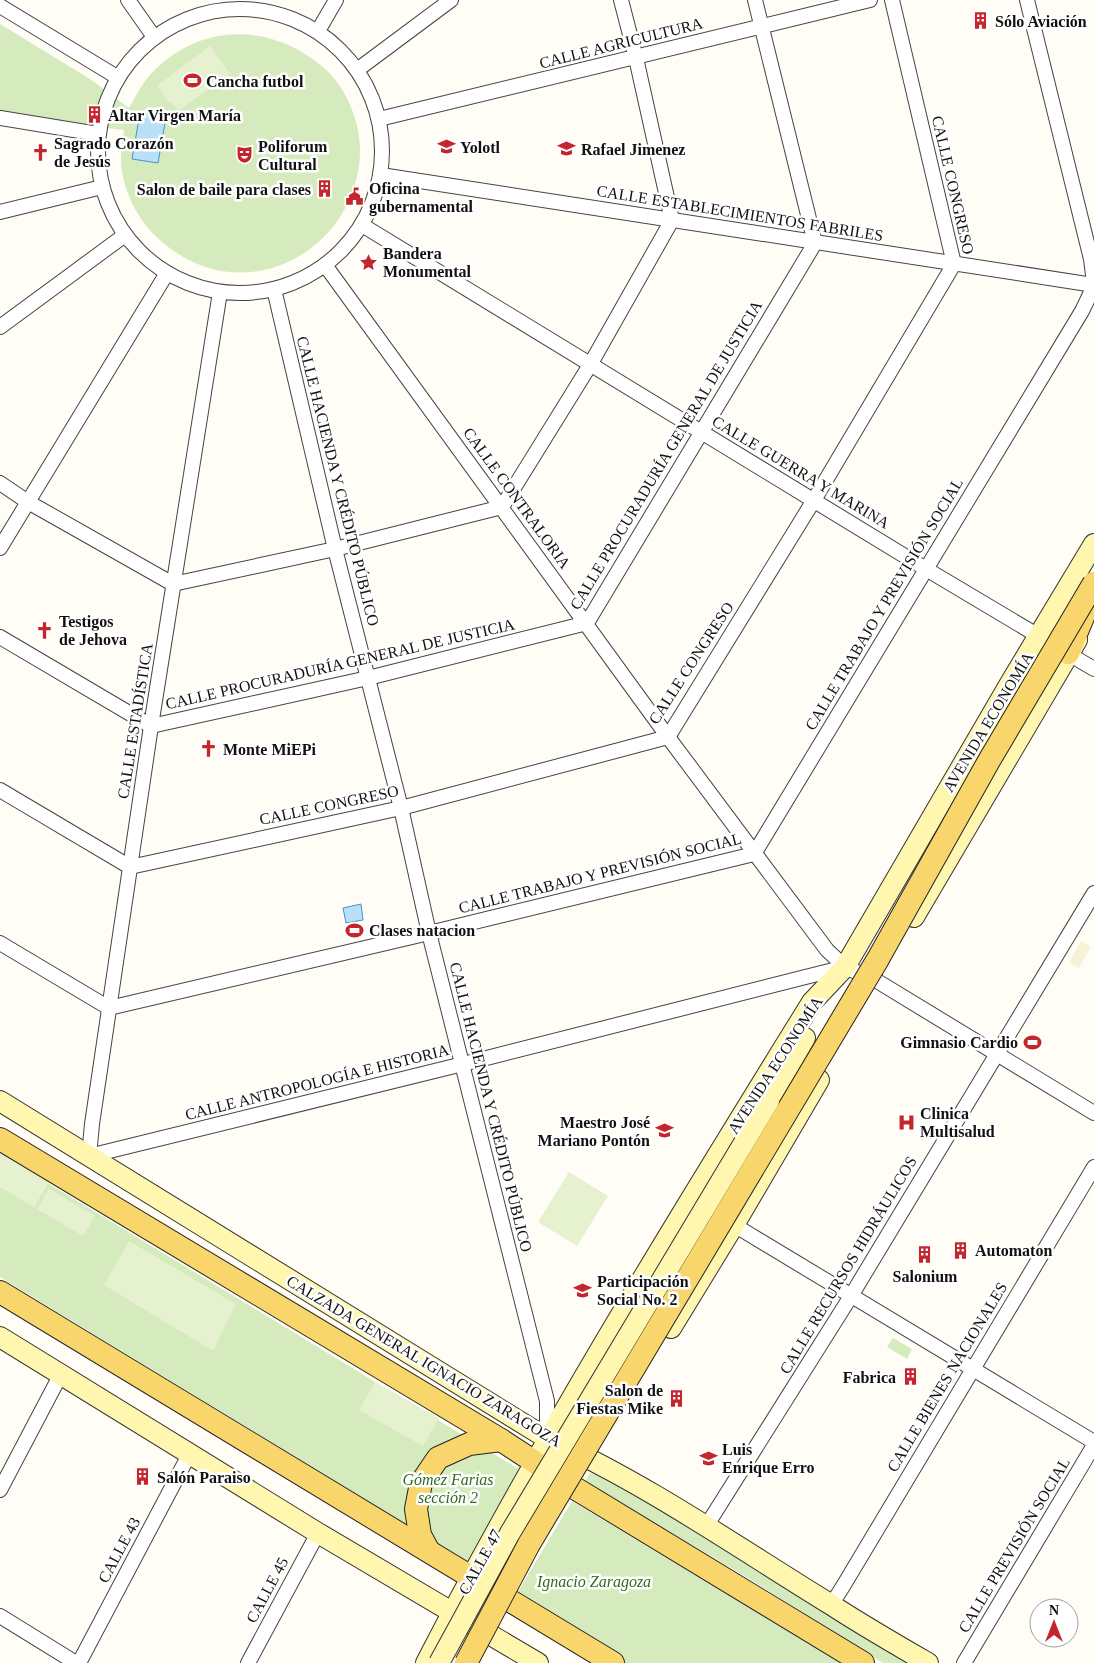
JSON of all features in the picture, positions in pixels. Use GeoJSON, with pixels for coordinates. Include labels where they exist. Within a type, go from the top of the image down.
{"type":"FeatureCollection","features":[{"type":"Feature","properties":{"kind":"main road","name":"AVENIDA ECONOMÍA"},"geometry":{"type":"LineString","coordinates":[[536,1461],[687,1205],[812,1002],[845,967],[1094,544]]}},
{"type":"Feature","properties":{"kind":"main road"},"geometry":{"type":"LineString","coordinates":[[466,1663],[530,1544],[878,959],[990,759],[1094,583]]}},
{"type":"Feature","properties":{"kind":"main road"},"geometry":{"type":"LineString","coordinates":[[1068,653],[1094,594]]}},
{"type":"Feature","properties":{"kind":"main road","name":"AVENIDA ECONOMÍA"},"geometry":{"type":"LineString","coordinates":[[573,1487],[734,1225],[1068,653],[1094,612]]}},
{"type":"Feature","properties":{"kind":"main road"},"geometry":{"type":"LineString","coordinates":[[438,1663],[510,1532],[769,1101],[845,967]]}},
{"type":"Feature","properties":{"kind":"main road","name":"CALZADA GENERAL IGNACIO ZARAGOZA"},"geometry":{"type":"LineString","coordinates":[[0,1101],[548,1439],[591,1458],[707,1525],[831,1605],[928,1663]]}},
{"type":"Feature","properties":{"kind":"main road","name":"CALZADA GENERAL IGNACIO ZARAGOZA"},"geometry":{"type":"LineString","coordinates":[[0,1139],[536,1461],[573,1487],[864,1663]]}},
{"type":"Feature","properties":{"kind":"main road"},"geometry":{"type":"LineString","coordinates":[[0,1292],[613,1663]]}},
{"type":"Feature","properties":{"kind":"main road"},"geometry":{"type":"LineString","coordinates":[[0,1338],[452,1613],[538,1663]]}},
{"type":"Feature","properties":{"kind":"main road"},"geometry":{"type":"LineString","coordinates":[[583,1380],[587,1398],[594,1404],[606,1407],[625,1402]]}},
{"type":"Feature","properties":{"kind":"main road"},"geometry":{"type":"LineString","coordinates":[[428,1550],[420,1535],[416,1509],[422,1483],[438,1458],[469,1444],[501,1440]]}},
{"type":"Feature","properties":{"kind":"main road","name":"CALLE 47"},"geometry":{"type":"LineString","coordinates":[[426,1663],[536,1461]]}},
{"type":"Feature","properties":{"kind":"main road"},"geometry":{"type":"LineString","coordinates":[[478,1663],[510,1600],[573,1487]]}},
{"type":"Feature","properties":{"kind":"main road"},"geometry":{"type":"LineString","coordinates":[[438,1663],[450,1663]]}},
{"type":"Feature","properties":{"kind":"street"},"geometry":{"type":"LineString","coordinates":[[128,0],[154,37]]}},
{"type":"Feature","properties":{"kind":"street"},"geometry":{"type":"LineString","coordinates":[[318,32],[336,0]]}},
{"type":"Feature","properties":{"kind":"street"},"geometry":{"type":"LineString","coordinates":[[356,70],[451,0]]}},
{"type":"Feature","properties":{"kind":"street"},"geometry":{"type":"LineString","coordinates":[[0,482],[28,502],[173,584],[335,549],[502,507],[590,365],[672,220],[636,58],[621,0]]}},
{"type":"Feature","properties":{"kind":"street"},"geometry":{"type":"LineString","coordinates":[[755,0],[814,243]]}},
{"type":"Feature","properties":{"kind":"street","name":"CALLE AGRICULTURA"},"geometry":{"type":"LineString","coordinates":[[379,120],[870,0]]}},
{"type":"Feature","properties":{"kind":"street","name":"CALLE CONGRESO"},"geometry":{"type":"LineString","coordinates":[[130,867],[401,808],[668,737],[814,500],[954,264],[892,0]]}},
{"type":"Feature","properties":{"kind":"street"},"geometry":{"type":"LineString","coordinates":[[1027,0],[1091,259],[1094,285]]}},
{"type":"Feature","properties":{"kind":"street"},"geometry":{"type":"LineString","coordinates":[[0,6],[117,77]]}},
{"type":"Feature","properties":{"kind":"street"},"geometry":{"type":"LineString","coordinates":[[207,6],[247,9],[268,6],[318,32],[344,53],[356,70],[379,120],[383,148],[381,176],[374,201],[362,226],[345,247],[325,265],[301,280],[274,289],[247,293],[220,292],[192,285],[167,273],[144,256],[125,235],[111,212],[102,187],[97,161],[98,134],[106,102],[117,77],[134,55],[154,37],[207,6]]}},
{"type":"Feature","properties":{"kind":"street"},"geometry":{"type":"LineString","coordinates":[[0,118],[98,134]]}},
{"type":"Feature","properties":{"kind":"street","name":"CALLE ESTABLECIMIENTOS FABRILES"},"geometry":{"type":"LineString","coordinates":[[381,176],[1094,285]]}},
{"type":"Feature","properties":{"kind":"street"},"geometry":{"type":"LineString","coordinates":[[0,212],[102,187]]}},
{"type":"Feature","properties":{"kind":"street","name":"CALLE GUERRA Y MARINA"},"geometry":{"type":"LineString","coordinates":[[362,226],[1094,669]]}},
{"type":"Feature","properties":{"kind":"street"},"geometry":{"type":"LineString","coordinates":[[0,327],[125,235]]}},
{"type":"Feature","properties":{"kind":"street","name":"CALLE PROCURADURÍA GENERAL DE JUSTICIA"},"geometry":{"type":"LineString","coordinates":[[0,637],[151,726],[368,678],[587,623],[814,243]]}},
{"type":"Feature","properties":{"kind":"street","name":"CALLE CONTRALORIA"},"geometry":{"type":"LineString","coordinates":[[325,265],[754,854],[827,950],[845,967]]}},
{"type":"Feature","properties":{"kind":"street"},"geometry":{"type":"LineString","coordinates":[[0,548],[167,273]]}},
{"type":"Feature","properties":{"kind":"street","name":"CALLE TRABAJO Y PREVISIÓN SOCIAL"},"geometry":{"type":"LineString","coordinates":[[110,1008],[754,854],[1082,311],[1094,285]]}},
{"type":"Feature","properties":{"kind":"street","name":"CALLE HACIENDA Y CRÉDITO PÚBLICO"},"geometry":{"type":"LineString","coordinates":[[274,289],[335,549],[401,808],[429,933],[547,1401],[548,1439]]}},
{"type":"Feature","properties":{"kind":"street","name":"CALLE ESTADÍSTICA"},"geometry":{"type":"LineString","coordinates":[[89,1156],[92,1124],[151,726],[220,292]]}},
{"type":"Feature","properties":{"kind":"street"},"geometry":{"type":"LineString","coordinates":[[0,790],[130,867]]}},
{"type":"Feature","properties":{"kind":"street","name":"CALLE RECURSOS HIDRÁULICOS"},"geometry":{"type":"LineString","coordinates":[[707,1525],[851,1296],[1094,893]]}},
{"type":"Feature","properties":{"kind":"street"},"geometry":{"type":"LineString","coordinates":[[0,943],[110,1008]]}},
{"type":"Feature","properties":{"kind":"street"},"geometry":{"type":"LineString","coordinates":[[845,967],[877,980],[1094,1113]]}},
{"type":"Feature","properties":{"kind":"street","name":"CALLE ANTROPOLOGÍA E HISTORIA"},"geometry":{"type":"LineString","coordinates":[[89,1156],[845,967]]}},
{"type":"Feature","properties":{"kind":"street","name":"CALLE BIENES NACIONALES"},"geometry":{"type":"LineString","coordinates":[[831,1605],[1094,1167]]}},
{"type":"Feature","properties":{"kind":"street"},"geometry":{"type":"LineString","coordinates":[[734,1225],[1094,1443]]}},
{"type":"Feature","properties":{"kind":"street"},"geometry":{"type":"LineString","coordinates":[[0,1490],[61,1374]]}},
{"type":"Feature","properties":{"kind":"street","name":"CALLE PREVISIÓN SOCIAL"},"geometry":{"type":"LineString","coordinates":[[964,1663],[1094,1443]]}},
{"type":"Feature","properties":{"kind":"street","name":"CALLE 43"},"geometry":{"type":"LineString","coordinates":[[78,1663],[190,1453]]}},
{"type":"Feature","properties":{"kind":"street","name":"CALLE 45"},"geometry":{"type":"LineString","coordinates":[[248,1663],[318,1532]]}},
{"type":"Feature","properties":{"kind":"street"},"geometry":{"type":"LineString","coordinates":[[0,1616],[78,1663]]}},
{"type":"Feature","properties":{"kind":"shaded area"},"geometry":{"type":"Polygon","coordinates":[[[1081,941],[1091,947],[1079,968],[1069,962],[1081,941]]]}},
{"type":"Feature","properties":{"kind":"green space"},"geometry":{"type":"Polygon","coordinates":[[[0,24],[90,79],[129,108],[152,72],[176,53],[197,42],[218,36],[240,34],[263,37],[284,43],[305,54],[332,76],[346,96],[358,130],[360,153],[354,186],[341,216],[321,240],[296,258],[267,269],[236,273],[205,267],[174,251],[158,239],[145,225],[128,193],[123,179],[121,164],[124,130],[0,116],[0,24]]]}},
{"type":"Feature","properties":{"kind":"green space","name":"Cancha futbol"},"geometry":{"type":"Polygon","coordinates":[[[210,46],[230,73],[180,110],[167,100],[157,86],[210,46]]]}},
{"type":"Feature","properties":{"kind":"green space","name":"Gómez Farias sección 2"},"geometry":{"type":"Polygon","coordinates":[[[0,1154],[522,1471],[468,1562],[0,1277],[0,1154]]]}},
{"type":"Feature","properties":{"kind":"green space"},"geometry":{"type":"Polygon","coordinates":[[[2,1155],[49,1182],[34,1207],[0,1187],[0,1157],[2,1155]]]}},
{"type":"Feature","properties":{"kind":"green space"},"geometry":{"type":"Polygon","coordinates":[[[569,1172],[608,1196],[577,1246],[538,1222],[569,1172]]]}},
{"type":"Feature","properties":{"kind":"green space"},"geometry":{"type":"Polygon","coordinates":[[[49,1189],[95,1216],[83,1236],[37,1209],[49,1189]]]}},
{"type":"Feature","properties":{"kind":"green space"},"geometry":{"type":"Polygon","coordinates":[[[129,1241],[236,1304],[213,1351],[104,1285],[129,1241]]]}},
{"type":"Feature","properties":{"kind":"green space"},"geometry":{"type":"Polygon","coordinates":[[[893,1338],[912,1349],[907,1359],[887,1347],[893,1338]]]}},
{"type":"Feature","properties":{"kind":"green space"},"geometry":{"type":"Polygon","coordinates":[[[375,1382],[439,1418],[423,1446],[359,1410],[375,1382]]]}},
{"type":"Feature","properties":{"kind":"green space"},"geometry":{"type":"Polygon","coordinates":[[[590,1473],[596,1474],[694,1530],[913,1663],[883,1663],[748,1578],[585,1481],[590,1473]]]}},
{"type":"Feature","properties":{"kind":"green space","name":"Ignacio Zaragoza"},"geometry":{"type":"Polygon","coordinates":[[[572,1501],[840,1663],[619,1663],[513,1600],[572,1501]]]}},
{"type":"Feature","properties":{"kind":"water"},"geometry":{"type":"Polygon","coordinates":[[[140,113],[166,117],[158,163],[132,159],[140,113]]]}},
{"type":"Feature","properties":{"kind":"water"},"geometry":{"type":"Polygon","coordinates":[[[361,904],[363,920],[346,923],[343,908],[361,904]]]}},
{"type":"Feature","properties":{"kind":"place","name":"Sólo Aviación"},"geometry":{"type":"Point","coordinates":[981,21]}},
{"type":"Feature","properties":{"kind":"place","name":"Cancha futbol"},"geometry":{"type":"Point","coordinates":[192,81]}},
{"type":"Feature","properties":{"kind":"place","name":"Altar Virgen María"},"geometry":{"type":"Point","coordinates":[94,115]}},
{"type":"Feature","properties":{"kind":"place","name":"Yolotl"},"geometry":{"type":"Point","coordinates":[446,147]}},
{"type":"Feature","properties":{"kind":"place","name":"Rafael Jimenez"},"geometry":{"type":"Point","coordinates":[567,149]}},
{"type":"Feature","properties":{"kind":"place","name":"Sagrado Corazón de Jesús"},"geometry":{"type":"Point","coordinates":[40,152]}},
{"type":"Feature","properties":{"kind":"place","name":"Poliforum Cultural"},"geometry":{"type":"Point","coordinates":[244,155]}},
{"type":"Feature","properties":{"kind":"place","name":"Salon de baile para clases"},"geometry":{"type":"Point","coordinates":[325,189]}},
{"type":"Feature","properties":{"kind":"place","name":"Oficina gubernamental"},"geometry":{"type":"Point","coordinates":[355,197]}},
{"type":"Feature","properties":{"kind":"place","name":"Bandera Monumental"},"geometry":{"type":"Point","coordinates":[369,262]}},
{"type":"Feature","properties":{"kind":"place","name":"Testigos de Jehova"},"geometry":{"type":"Point","coordinates":[45,630]}},
{"type":"Feature","properties":{"kind":"place","name":"Monte MiEPi"},"geometry":{"type":"Point","coordinates":[209,749]}},
{"type":"Feature","properties":{"kind":"place","name":"Clases natacion"},"geometry":{"type":"Point","coordinates":[355,930]}},
{"type":"Feature","properties":{"kind":"place","name":"Gimnasio Cardio"},"geometry":{"type":"Point","coordinates":[1032,1042]}},
{"type":"Feature","properties":{"kind":"place","name":"Clinica Multisalud"},"geometry":{"type":"Point","coordinates":[906,1122]}},
{"type":"Feature","properties":{"kind":"place","name":"Maestro José Mariano Pontón"},"geometry":{"type":"Point","coordinates":[664,1131]}},
{"type":"Feature","properties":{"kind":"place","name":"Automaton"},"geometry":{"type":"Point","coordinates":[961,1250]}},
{"type":"Feature","properties":{"kind":"place","name":"Salonium"},"geometry":{"type":"Point","coordinates":[925,1255]}},
{"type":"Feature","properties":{"kind":"place","name":"Participación Social No. 2"},"geometry":{"type":"Point","coordinates":[583,1290]}},
{"type":"Feature","properties":{"kind":"place","name":"Fabrica"},"geometry":{"type":"Point","coordinates":[910,1377]}},
{"type":"Feature","properties":{"kind":"place","name":"Salon de Fiestas Mike"},"geometry":{"type":"Point","coordinates":[677,1399]}},
{"type":"Feature","properties":{"kind":"place","name":"Luis Enrique Erro"},"geometry":{"type":"Point","coordinates":[708,1458]}},
{"type":"Feature","properties":{"kind":"place","name":"Salón Paraiso"},"geometry":{"type":"Point","coordinates":[143,1477]}}]}
